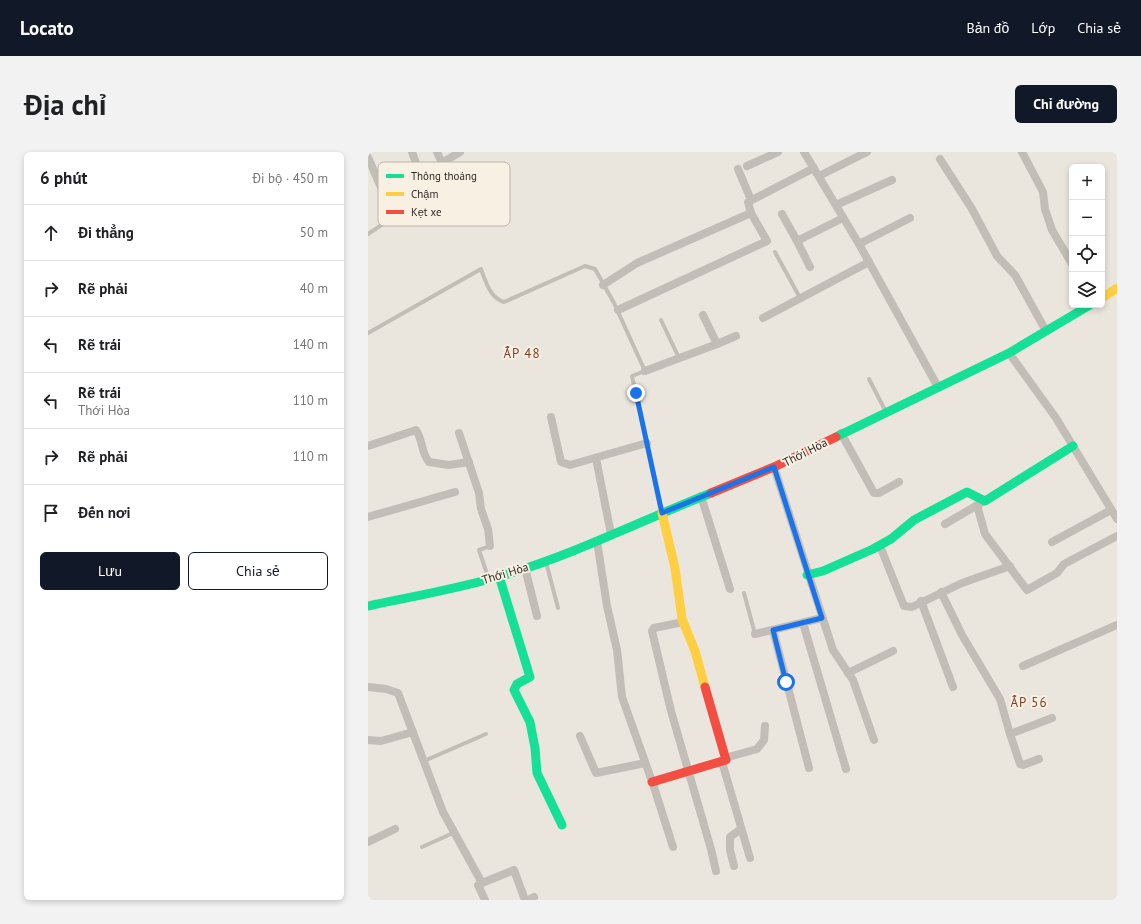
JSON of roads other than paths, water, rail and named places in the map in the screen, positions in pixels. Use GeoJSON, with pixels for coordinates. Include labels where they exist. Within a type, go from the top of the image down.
{"type":"FeatureCollection","features":[{"type":"Feature","properties":{"kind":"street"},"geometry":{"type":"LineString","coordinates":[[412,152],[416,162]]}},
{"type":"Feature","properties":{"kind":"street"},"geometry":{"type":"LineString","coordinates":[[437,152],[442,162]]}},
{"type":"Feature","properties":{"kind":"street"},"geometry":{"type":"LineString","coordinates":[[444,162],[460,152]]}},
{"type":"Feature","properties":{"kind":"street"},"geometry":{"type":"LineString","coordinates":[[751,200],[742,168],[778,152]]}},
{"type":"Feature","properties":{"kind":"street"},"geometry":{"type":"LineString","coordinates":[[804,152],[859,244],[938,387]]}},
{"type":"Feature","properties":{"kind":"street"},"geometry":{"type":"LineString","coordinates":[[819,176],[868,152]]}},
{"type":"Feature","properties":{"kind":"street"},"geometry":{"type":"LineString","coordinates":[[1022,152],[1043,192],[1045,209],[1052,230],[1069,259]]}},
{"type":"Feature","properties":{"kind":"street"},"geometry":{"type":"LineString","coordinates":[[368,157],[378,180]]}},
{"type":"Feature","properties":{"kind":"street"},"geometry":{"type":"LineString","coordinates":[[940,159],[972,209],[997,256],[1015,275],[1046,331]]}},
{"type":"Feature","properties":{"kind":"street"},"geometry":{"type":"LineString","coordinates":[[618,310],[767,240],[751,213],[748,202],[814,168]]}},
{"type":"Feature","properties":{"kind":"street"},"geometry":{"type":"LineString","coordinates":[[836,205],[892,180]]}},
{"type":"Feature","properties":{"kind":"street"},"geometry":{"type":"LineString","coordinates":[[603,285],[637,263],[751,213]]}},
{"type":"Feature","properties":{"kind":"street"},"geometry":{"type":"LineString","coordinates":[[782,214],[798,241],[810,267]]}},
{"type":"Feature","properties":{"kind":"street"},"geometry":{"type":"LineString","coordinates":[[798,241],[844,218]]}},
{"type":"Feature","properties":{"kind":"street"},"geometry":{"type":"LineString","coordinates":[[859,244],[910,218]]}},
{"type":"Feature","properties":{"kind":"street"},"geometry":{"type":"LineString","coordinates":[[763,318],[869,262]]}},
{"type":"Feature","properties":{"kind":"street"},"geometry":{"type":"LineString","coordinates":[[1105,296],[1117,288]]}},
{"type":"Feature","properties":{"kind":"street","name":"Thới Hòa"},"geometry":{"type":"LineString","coordinates":[[368,606],[489,579],[525,568],[774,467],[841,433],[1009,353],[1085,308]]}},
{"type":"Feature","properties":{"kind":"street"},"geometry":{"type":"LineString","coordinates":[[703,315],[717,344]]}},
{"type":"Feature","properties":{"kind":"street"},"geometry":{"type":"LineString","coordinates":[[645,371],[736,336]]}},
{"type":"Feature","properties":{"kind":"street"},"geometry":{"type":"LineString","coordinates":[[1009,353],[1056,418],[1117,519]]}},
{"type":"Feature","properties":{"kind":"street"},"geometry":{"type":"LineString","coordinates":[[551,417],[561,462],[570,465],[647,443]]}},
{"type":"Feature","properties":{"kind":"street"},"geometry":{"type":"LineString","coordinates":[[368,446],[416,430],[420,438],[424,456],[429,462],[449,465],[469,462]]}},
{"type":"Feature","properties":{"kind":"street"},"geometry":{"type":"LineString","coordinates":[[459,433],[488,529],[490,546]]}},
{"type":"Feature","properties":{"kind":"street"},"geometry":{"type":"LineString","coordinates":[[841,433],[872,492],[879,494],[899,482]]}},
{"type":"Feature","properties":{"kind":"street"},"geometry":{"type":"LineString","coordinates":[[945,524],[1073,446]]}},
{"type":"Feature","properties":{"kind":"street"},"geometry":{"type":"LineString","coordinates":[[596,458],[611,534]]}},
{"type":"Feature","properties":{"kind":"street"},"geometry":{"type":"LineString","coordinates":[[774,467],[807,575],[833,650],[853,680],[874,740]]}},
{"type":"Feature","properties":{"kind":"street"},"geometry":{"type":"LineString","coordinates":[[368,517],[455,492]]}},
{"type":"Feature","properties":{"kind":"street"},"geometry":{"type":"LineString","coordinates":[[807,575],[823,571],[880,546],[914,520],[967,492],[981,503],[985,534],[1028,590],[1057,573],[1064,564],[1117,536]]}},
{"type":"Feature","properties":{"kind":"street"},"geometry":{"type":"LineString","coordinates":[[701,496],[730,589]]}},
{"type":"Feature","properties":{"kind":"street"},"geometry":{"type":"LineString","coordinates":[[1052,542],[1111,510]]}},
{"type":"Feature","properties":{"kind":"street"},"geometry":{"type":"LineString","coordinates":[[662,513],[675,568],[683,622],[695,651],[741,829],[750,858]]}},
{"type":"Feature","properties":{"kind":"street"},"geometry":{"type":"LineString","coordinates":[[597,540],[607,606],[617,650],[622,697],[673,847]]}},
{"type":"Feature","properties":{"kind":"street"},"geometry":{"type":"LineString","coordinates":[[880,546],[904,606],[912,607],[941,592],[1010,566]]}},
{"type":"Feature","properties":{"kind":"street"},"geometry":{"type":"LineString","coordinates":[[525,568],[537,616]]}},
{"type":"Feature","properties":{"kind":"street"},"geometry":{"type":"LineString","coordinates":[[499,576],[530,677],[516,684],[514,690],[530,722],[535,748],[537,773],[562,825]]}},
{"type":"Feature","properties":{"kind":"street"},"geometry":{"type":"LineString","coordinates":[[941,592],[962,635],[1000,699],[1020,764],[1023,765],[1039,758]]}},
{"type":"Feature","properties":{"kind":"street"},"geometry":{"type":"LineString","coordinates":[[921,601],[953,687]]}},
{"type":"Feature","properties":{"kind":"street"},"geometry":{"type":"LineString","coordinates":[[755,634],[803,624],[822,618]]}},
{"type":"Feature","properties":{"kind":"street"},"geometry":{"type":"LineString","coordinates":[[683,622],[654,628],[652,631],[688,771],[707,834],[716,871]]}},
{"type":"Feature","properties":{"kind":"street"},"geometry":{"type":"LineString","coordinates":[[803,624],[846,769]]}},
{"type":"Feature","properties":{"kind":"street"},"geometry":{"type":"LineString","coordinates":[[1023,666],[1117,625]]}},
{"type":"Feature","properties":{"kind":"street"},"geometry":{"type":"LineString","coordinates":[[773,630],[809,768]]}},
{"type":"Feature","properties":{"kind":"street"},"geometry":{"type":"LineString","coordinates":[[848,673],[893,651]]}},
{"type":"Feature","properties":{"kind":"street"},"geometry":{"type":"LineString","coordinates":[[368,686],[398,693],[443,812],[453,833],[482,883]]}},
{"type":"Feature","properties":{"kind":"street"},"geometry":{"type":"LineString","coordinates":[[1010,734],[1052,718]]}},
{"type":"Feature","properties":{"kind":"street"},"geometry":{"type":"LineString","coordinates":[[652,782],[757,750],[764,740],[765,726]]}},
{"type":"Feature","properties":{"kind":"street"},"geometry":{"type":"LineString","coordinates":[[368,740],[381,741],[413,732]]}},
{"type":"Feature","properties":{"kind":"street"},"geometry":{"type":"LineString","coordinates":[[580,736],[596,773],[645,763]]}},
{"type":"Feature","properties":{"kind":"street"},"geometry":{"type":"LineString","coordinates":[[368,842],[394,829]]}},
{"type":"Feature","properties":{"kind":"street"},"geometry":{"type":"LineString","coordinates":[[734,866],[729,842],[730,837],[741,829]]}},
{"type":"Feature","properties":{"kind":"street"},"geometry":{"type":"LineString","coordinates":[[485,900],[478,885],[514,870],[529,899]]}},
{"type":"Feature","properties":{"kind":"lane"},"geometry":{"type":"LineString","coordinates":[[368,234],[380,226]]}},
{"type":"Feature","properties":{"kind":"lane"},"geometry":{"type":"LineString","coordinates":[[775,252],[801,298]]}},
{"type":"Feature","properties":{"kind":"lane"},"geometry":{"type":"LineString","coordinates":[[368,332],[481,269],[493,296],[497,300],[504,302],[585,266],[595,269],[618,310],[645,371],[632,376],[662,513]]}},
{"type":"Feature","properties":{"kind":"lane"},"geometry":{"type":"LineString","coordinates":[[661,320],[679,358]]}},
{"type":"Feature","properties":{"kind":"lane"},"geometry":{"type":"LineString","coordinates":[[869,379],[886,412]]}},
{"type":"Feature","properties":{"kind":"lane"},"geometry":{"type":"LineString","coordinates":[[489,579],[479,550],[490,546]]}},
{"type":"Feature","properties":{"kind":"lane"},"geometry":{"type":"LineString","coordinates":[[545,561],[558,608]]}},
{"type":"Feature","properties":{"kind":"lane"},"geometry":{"type":"LineString","coordinates":[[744,593],[755,634]]}},
{"type":"Feature","properties":{"kind":"lane"},"geometry":{"type":"LineString","coordinates":[[424,761],[486,734]]}},
{"type":"Feature","properties":{"kind":"lane"},"geometry":{"type":"LineString","coordinates":[[422,847],[453,833]]}},
{"type":"Feature","properties":{"kind":"district","name":"ẤP 48"},"geometry":{"type":"Point","coordinates":[522,353]}},
{"type":"Feature","properties":{"kind":"district","name":"ẤP 56"},"geometry":{"type":"Point","coordinates":[1029,702]}}]}
